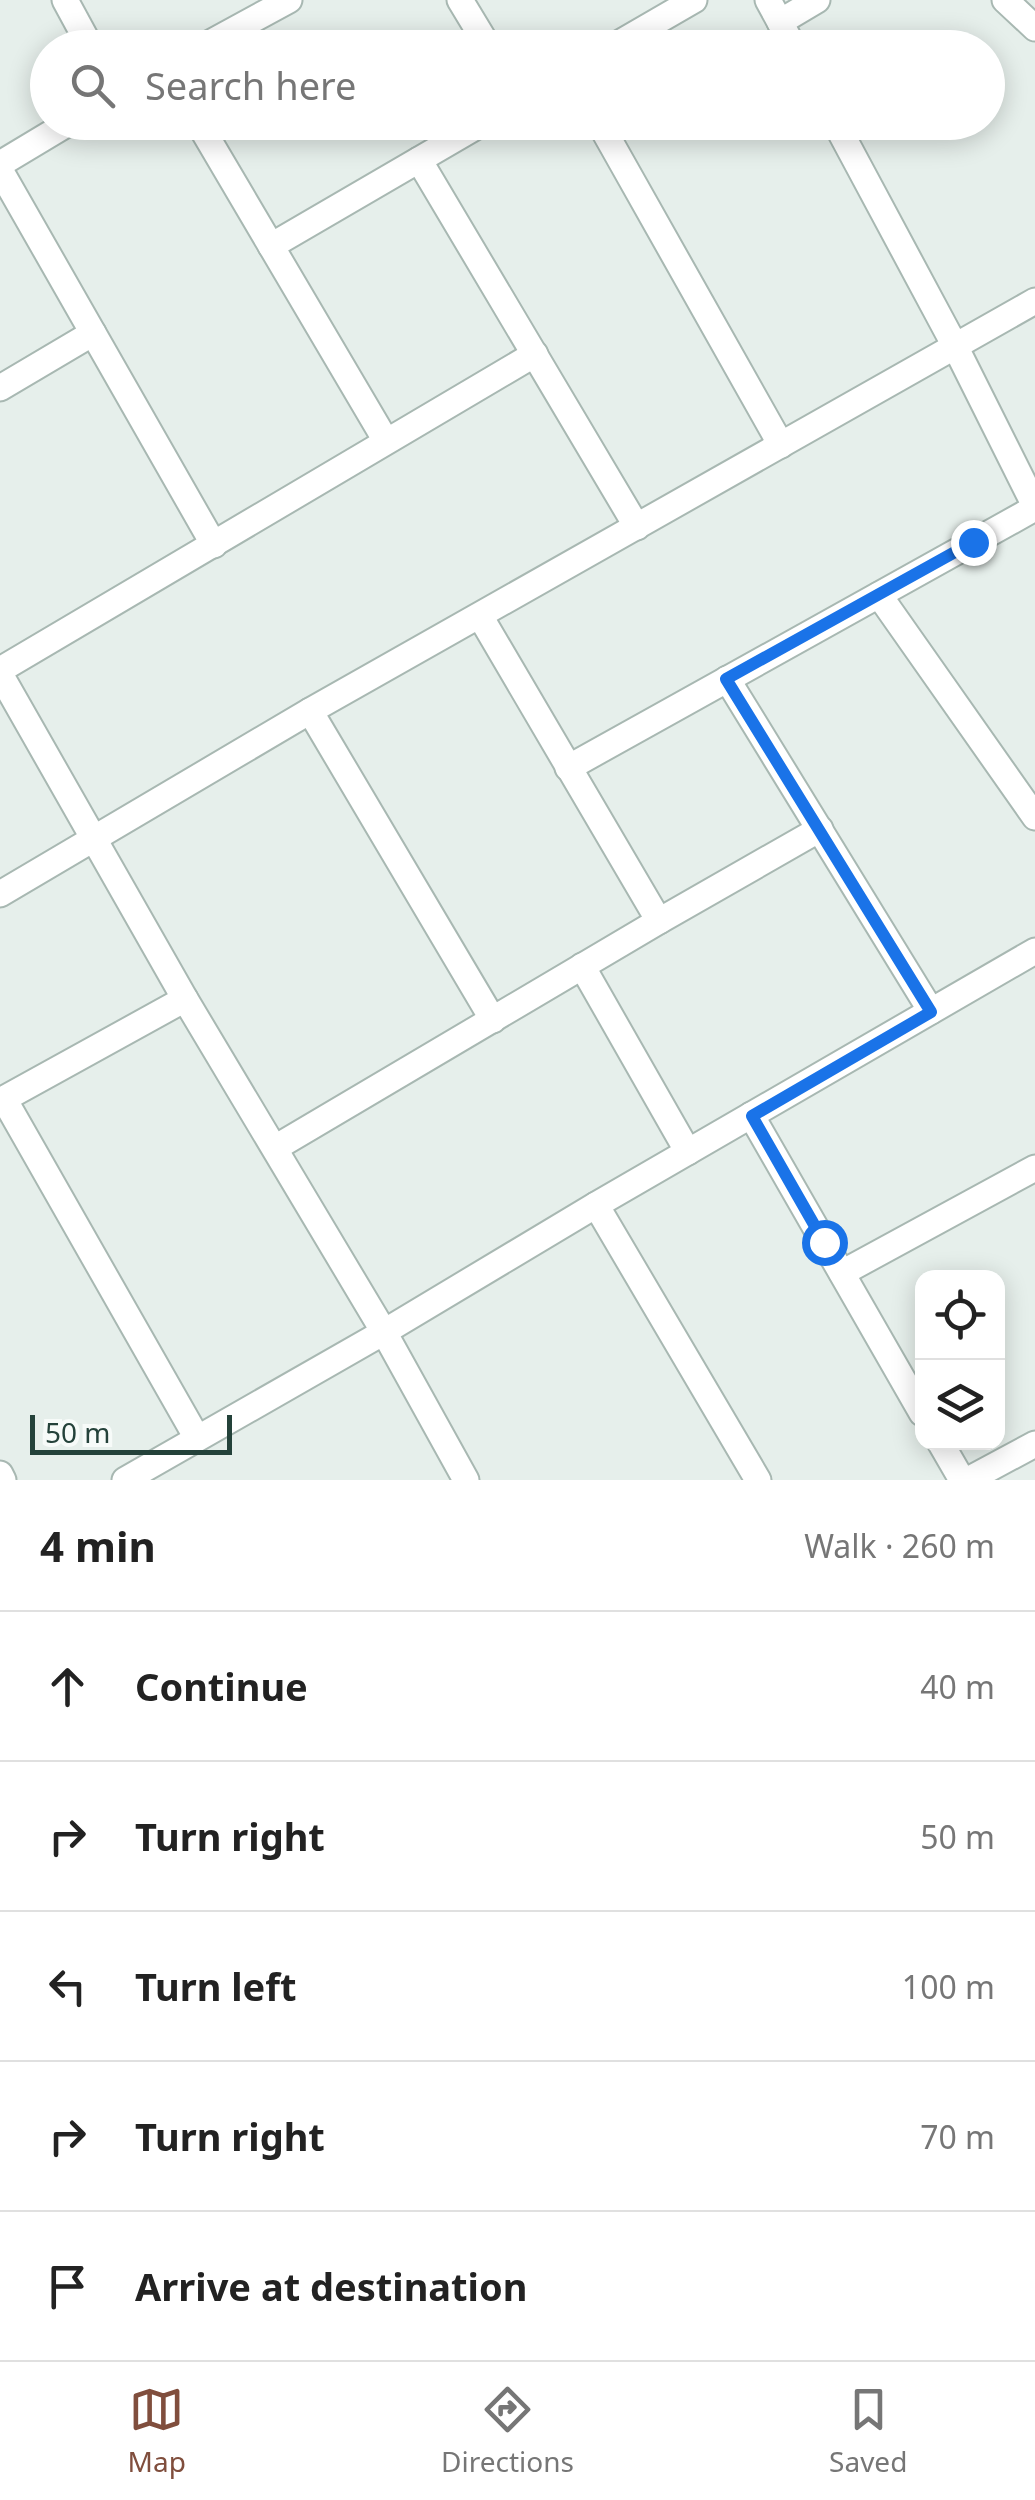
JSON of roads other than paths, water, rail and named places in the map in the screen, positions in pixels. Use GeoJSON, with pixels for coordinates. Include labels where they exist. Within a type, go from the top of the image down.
{"type":"FeatureCollection","features":[{"type":"Feature","properties":{"kind":"street"},"geometry":{"type":"LineString","coordinates":[[65,0],[82,30]]}},
{"type":"Feature","properties":{"kind":"street"},"geometry":{"type":"LineString","coordinates":[[460,0],[478,30]]}},
{"type":"Feature","properties":{"kind":"street"},"geometry":{"type":"LineString","coordinates":[[642,30],[694,0]]}},
{"type":"Feature","properties":{"kind":"street"},"geometry":{"type":"LineString","coordinates":[[774,11],[817,0]]}},
{"type":"Feature","properties":{"kind":"street"},"geometry":{"type":"LineString","coordinates":[[1006,0],[1035,28]]}},
{"type":"Feature","properties":{"kind":"street"},"geometry":{"type":"LineString","coordinates":[[230,30],[273,4]]}},
{"type":"Feature","properties":{"kind":"street"},"geometry":{"type":"LineString","coordinates":[[42,140],[0,167],[214,545]]}},
{"type":"Feature","properties":{"kind":"street"},"geometry":{"type":"LineString","coordinates":[[209,140],[386,441]]}},
{"type":"Feature","properties":{"kind":"street"},"geometry":{"type":"LineString","coordinates":[[271,246],[453,140]]}},
{"type":"Feature","properties":{"kind":"street"},"geometry":{"type":"LineString","coordinates":[[609,140],[781,445]]}},
{"type":"Feature","properties":{"kind":"street"},"geometry":{"type":"LineString","coordinates":[[568,768],[1035,507],[956,346],[845,140]]}},
{"type":"Feature","properties":{"kind":"street"},"geometry":{"type":"LineString","coordinates":[[419,160],[637,527]]}},
{"type":"Feature","properties":{"kind":"street"},"geometry":{"type":"LineString","coordinates":[[0,894],[310,711],[1035,302]]}},
{"type":"Feature","properties":{"kind":"street"},"geometry":{"type":"LineString","coordinates":[[0,388],[93,333]]}},
{"type":"Feature","properties":{"kind":"street"},"geometry":{"type":"LineString","coordinates":[[466,1480],[384,1332],[185,999],[0,672],[534,354]]}},
{"type":"Feature","properties":{"kind":"street"},"geometry":{"type":"LineString","coordinates":[[879,594],[1035,817]]}},
{"type":"Feature","properties":{"kind":"street"},"geometry":{"type":"LineString","coordinates":[[480,616],[659,920]]}},
{"type":"Feature","properties":{"kind":"street"},"geometry":{"type":"LineString","coordinates":[[726,679],[931,1012]]}},
{"type":"Feature","properties":{"kind":"street"},"geometry":{"type":"LineString","coordinates":[[310,711],[493,1020]]}},
{"type":"Feature","properties":{"kind":"street"},"geometry":{"type":"LineString","coordinates":[[275,1148],[659,920],[820,830]]}},
{"type":"Feature","properties":{"kind":"street"},"geometry":{"type":"LineString","coordinates":[[125,1480],[1035,951]]}},
{"type":"Feature","properties":{"kind":"street"},"geometry":{"type":"LineString","coordinates":[[582,966],[688,1152]]}},
{"type":"Feature","properties":{"kind":"street"},"geometry":{"type":"LineString","coordinates":[[185,999],[2,1100],[197,1438]]}},
{"type":"Feature","properties":{"kind":"street"},"geometry":{"type":"LineString","coordinates":[[752,1116],[915,1400]]}},
{"type":"Feature","properties":{"kind":"street"},"geometry":{"type":"LineString","coordinates":[[842,1273],[1035,1168]]}},
{"type":"Feature","properties":{"kind":"street"},"geometry":{"type":"LineString","coordinates":[[596,1205],[758,1480]]}},
{"type":"Feature","properties":{"kind":"street"},"geometry":{"type":"LineString","coordinates":[[945,1450],[965,1480],[1035,1444]]}}]}
